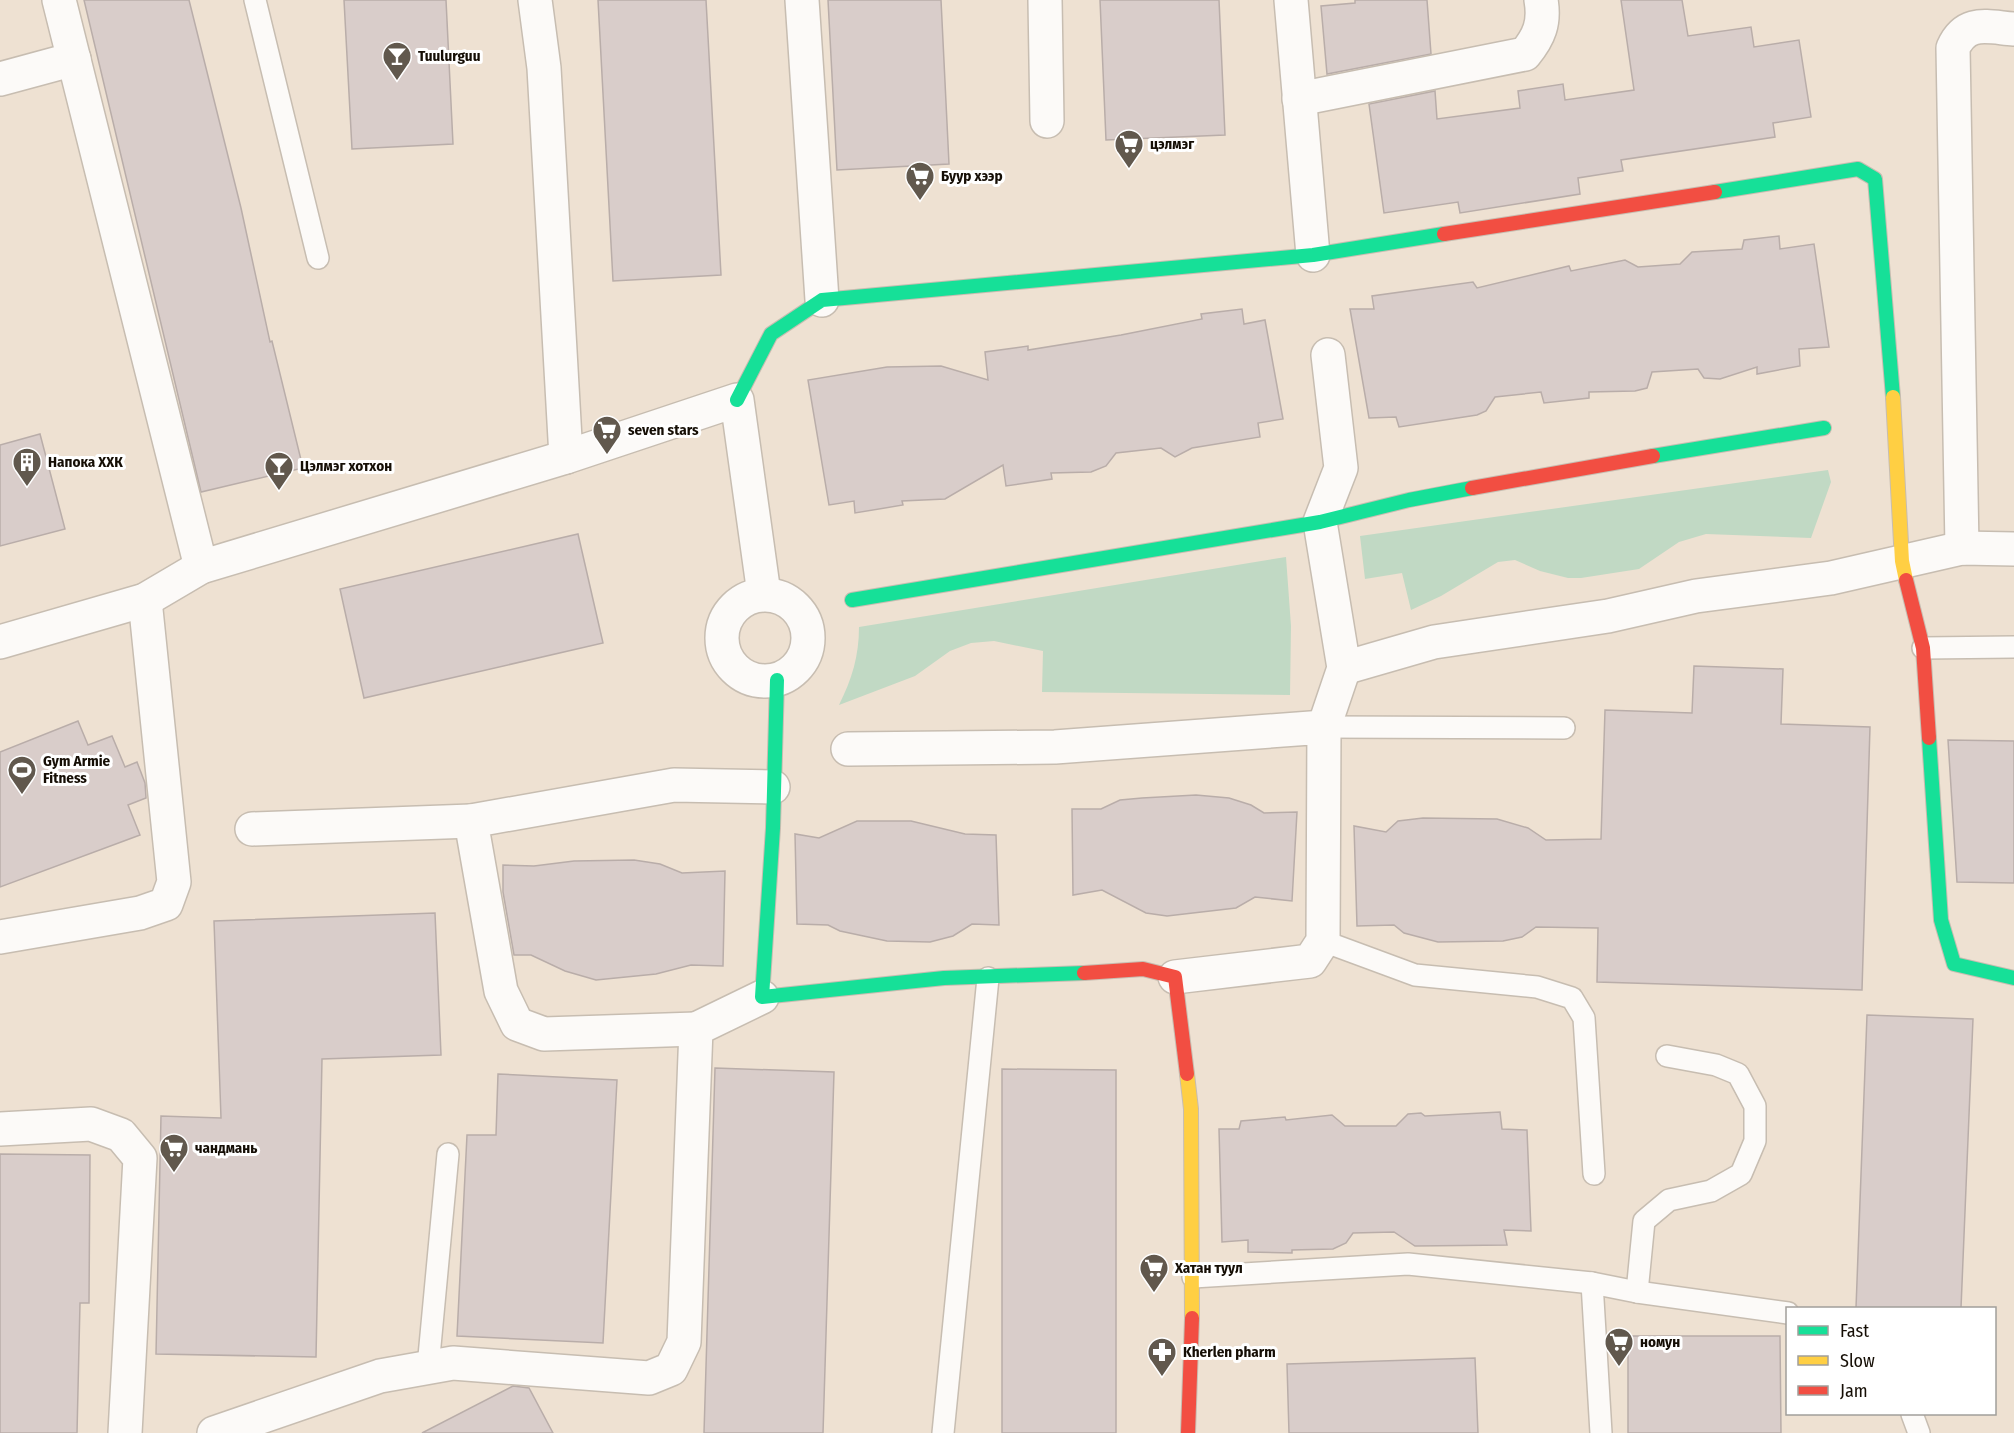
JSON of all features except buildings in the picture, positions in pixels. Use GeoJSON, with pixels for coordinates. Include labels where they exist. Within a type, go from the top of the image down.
{"type":"FeatureCollection","features":[{"type":"Feature","properties":{"kind":"street"},"geometry":{"type":"LineString","coordinates":[[59,0],[201,567]]}},
{"type":"Feature","properties":{"kind":"street"},"geometry":{"type":"LineString","coordinates":[[535,0],[544,68],[566,457]]}},
{"type":"Feature","properties":{"kind":"street"},"geometry":{"type":"LineString","coordinates":[[802,0],[822,300]]}},
{"type":"Feature","properties":{"kind":"street"},"geometry":{"type":"LineString","coordinates":[[1045,0],[1047,121]]}},
{"type":"Feature","properties":{"kind":"street"},"geometry":{"type":"LineString","coordinates":[[1291,0],[1312,255]]}},
{"type":"Feature","properties":{"kind":"street"},"geometry":{"type":"LineString","coordinates":[[1299,99],[1525,54],[1539,36],[1543,12],[1541,0]]}},
{"type":"Feature","properties":{"kind":"street"},"geometry":{"type":"LineString","coordinates":[[1962,548],[1953,48],[1959,34],[1974,27],[2014,29]]}},
{"type":"Feature","properties":{"kind":"street"},"geometry":{"type":"LineString","coordinates":[[0,78],[74,59]]}},
{"type":"Feature","properties":{"kind":"street"},"geometry":{"type":"LineString","coordinates":[[764,594],[737,400],[771,334],[822,300],[1312,255],[1858,169],[1875,179],[1897,453],[1902,561],[1923,648],[1941,920],[1954,964],[2014,978]]}},
{"type":"Feature","properties":{"kind":"street"},"geometry":{"type":"LineString","coordinates":[[471,821],[501,991],[517,1024],[544,1034],[696,1029],[762,997],[944,978],[988,978],[1143,969],[1175,977],[1310,961],[1323,941],[1324,727],[1344,668],[1320,522],[1341,468],[1328,355]]}},
{"type":"Feature","properties":{"kind":"street"},"geometry":{"type":"LineString","coordinates":[[0,642],[145,600],[201,567],[566,457],[737,400]]}},
{"type":"Feature","properties":{"kind":"street"},"geometry":{"type":"LineString","coordinates":[[852,600],[1320,522],[1409,500],[1579,468],[1824,428]]}},
{"type":"Feature","properties":{"kind":"street"},"geometry":{"type":"LineString","coordinates":[[1344,668],[1434,642],[1608,616],[1696,596],[1831,578],[1962,548],[2014,549]]}},
{"type":"Feature","properties":{"kind":"street"},"geometry":{"type":"LineString","coordinates":[[764,594],[781,597],[796,608],[806,622],[808,640],[804,657],[793,671],[777,680],[760,681],[742,675],[730,664],[723,649],[722,633],[727,617],[736,605],[749,597],[764,594]]}},
{"type":"Feature","properties":{"kind":"street"},"geometry":{"type":"LineString","coordinates":[[0,937],[140,913],[166,904],[174,882],[145,600]]}},
{"type":"Feature","properties":{"kind":"street"},"geometry":{"type":"LineString","coordinates":[[762,997],[777,680]]}},
{"type":"Feature","properties":{"kind":"street"},"geometry":{"type":"LineString","coordinates":[[848,749],[1055,747],[1324,727]]}},
{"type":"Feature","properties":{"kind":"street"},"geometry":{"type":"LineString","coordinates":[[252,829],[471,821],[674,785],[773,787]]}},
{"type":"Feature","properties":{"kind":"street"},"geometry":{"type":"LineString","coordinates":[[1175,977],[1191,1109],[1193,1277],[1188,1433]]}},
{"type":"Feature","properties":{"kind":"street"},"geometry":{"type":"LineString","coordinates":[[214,1433],[380,1376],[453,1363],[649,1378],[671,1369],[684,1342],[696,1029]]}},
{"type":"Feature","properties":{"kind":"street"},"geometry":{"type":"LineString","coordinates":[[0,1129],[91,1125],[121,1135],[140,1158],[125,1433]]}},
{"type":"Feature","properties":{"kind":"lane"},"geometry":{"type":"LineString","coordinates":[[255,0],[318,258]]}},
{"type":"Feature","properties":{"kind":"lane"},"geometry":{"type":"LineString","coordinates":[[1923,648],[2014,647]]}},
{"type":"Feature","properties":{"kind":"lane"},"geometry":{"type":"LineString","coordinates":[[1324,727],[1564,728]]}},
{"type":"Feature","properties":{"kind":"lane"},"geometry":{"type":"LineString","coordinates":[[1323,941],[1415,975],[1537,987],[1572,998],[1584,1018],[1594,1174]]}},
{"type":"Feature","properties":{"kind":"lane"},"geometry":{"type":"LineString","coordinates":[[943,1433],[988,978]]}},
{"type":"Feature","properties":{"kind":"lane"},"geometry":{"type":"LineString","coordinates":[[1637,1292],[1644,1221],[1669,1200],[1711,1191],[1741,1174],[1755,1142],[1755,1106],[1738,1074],[1716,1065],[1667,1056]]}},
{"type":"Feature","properties":{"kind":"lane"},"geometry":{"type":"LineString","coordinates":[[428,1367],[448,1154]]}},
{"type":"Feature","properties":{"kind":"lane"},"geometry":{"type":"LineString","coordinates":[[1193,1277],[1408,1264],[1592,1283],[1637,1292],[1786,1313]]}},
{"type":"Feature","properties":{"kind":"lane"},"geometry":{"type":"LineString","coordinates":[[1592,1283],[1601,1433]]}},
{"type":"Feature","properties":{"kind":"lane"},"geometry":{"type":"LineString","coordinates":[[1913,1415],[1919,1433]]}},
{"type":"Feature","properties":{"kind":"green space"},"geometry":{"type":"Polygon","coordinates":[[[1828,470],[1831,482],[1811,538],[1706,534],[1679,542],[1639,569],[1581,578],[1568,578],[1540,571],[1515,560],[1498,562],[1441,596],[1411,610],[1402,573],[1365,579],[1360,536],[1828,470]]]}},
{"type":"Feature","properties":{"kind":"green space"},"geometry":{"type":"Polygon","coordinates":[[[1286,557],[1291,626],[1290,695],[1042,692],[1043,651],[994,641],[971,643],[950,651],[915,676],[839,705],[854,667],[859,627],[1286,557]]]}},
{"type":"Feature","properties":{"kind":"traffic: fast"},"geometry":{"type":"LineString","coordinates":[[1715,192],[1858,169],[1875,179],[1893,397]]}},
{"type":"Feature","properties":{"kind":"traffic: fast"},"geometry":{"type":"LineString","coordinates":[[737,400],[771,334],[822,300],[1313,255],[1444,234]]}},
{"type":"Feature","properties":{"kind":"traffic: fast"},"geometry":{"type":"LineString","coordinates":[[1653,456],[1824,428]]}},
{"type":"Feature","properties":{"kind":"traffic: fast"},"geometry":{"type":"LineString","coordinates":[[852,600],[1320,522],[1409,500],[1472,488]]}},
{"type":"Feature","properties":{"kind":"traffic: fast"},"geometry":{"type":"LineString","coordinates":[[777,680],[773,828],[762,997],[944,978],[1084,973]]}},
{"type":"Feature","properties":{"kind":"traffic: fast"},"geometry":{"type":"LineString","coordinates":[[1929,738],[1941,920],[1954,964],[2014,978]]}},
{"type":"Feature","properties":{"kind":"traffic: slow"},"geometry":{"type":"LineString","coordinates":[[1893,397],[1902,561],[1906,580]]}},
{"type":"Feature","properties":{"kind":"traffic: slow"},"geometry":{"type":"LineString","coordinates":[[1187,1074],[1191,1109],[1192,1318]]}},
{"type":"Feature","properties":{"kind":"traffic: jam"},"geometry":{"type":"LineString","coordinates":[[1444,234],[1715,192]]}},
{"type":"Feature","properties":{"kind":"traffic: jam"},"geometry":{"type":"LineString","coordinates":[[1472,488],[1653,456]]}},
{"type":"Feature","properties":{"kind":"traffic: jam"},"geometry":{"type":"LineString","coordinates":[[1906,580],[1923,648],[1929,738]]}},
{"type":"Feature","properties":{"kind":"traffic: jam"},"geometry":{"type":"LineString","coordinates":[[1084,973],[1143,969],[1175,977],[1187,1074]]}},
{"type":"Feature","properties":{"kind":"traffic: jam"},"geometry":{"type":"LineString","coordinates":[[1188,1433],[1192,1318]]}},
{"type":"Feature","properties":{"kind":"place","name":"Tuulurguu"},"geometry":{"type":"Point","coordinates":[397,82]}},
{"type":"Feature","properties":{"kind":"place","name":"цэлмэг"},"geometry":{"type":"Point","coordinates":[1129,170]}},
{"type":"Feature","properties":{"kind":"place","name":"Буур хээр"},"geometry":{"type":"Point","coordinates":[920,202]}},
{"type":"Feature","properties":{"kind":"place","name":"seven stars"},"geometry":{"type":"Point","coordinates":[607,456]}},
{"type":"Feature","properties":{"kind":"place","name":"Напока ХХК"},"geometry":{"type":"Point","coordinates":[27,488]}},
{"type":"Feature","properties":{"kind":"place","name":"Цэлмэг хотхон"},"geometry":{"type":"Point","coordinates":[279,492]}},
{"type":"Feature","properties":{"kind":"place","name":"Gym Armie Fitness"},"geometry":{"type":"Point","coordinates":[22,796]}},
{"type":"Feature","properties":{"kind":"place","name":"чандмань"},"geometry":{"type":"Point","coordinates":[174,1174]}},
{"type":"Feature","properties":{"kind":"place","name":"Хатан туул"},"geometry":{"type":"Point","coordinates":[1154,1294]}},
{"type":"Feature","properties":{"kind":"place","name":"номун"},"geometry":{"type":"Point","coordinates":[1619,1368]}},
{"type":"Feature","properties":{"kind":"place","name":"Kherlen pharm"},"geometry":{"type":"Point","coordinates":[1162,1378]}}]}
